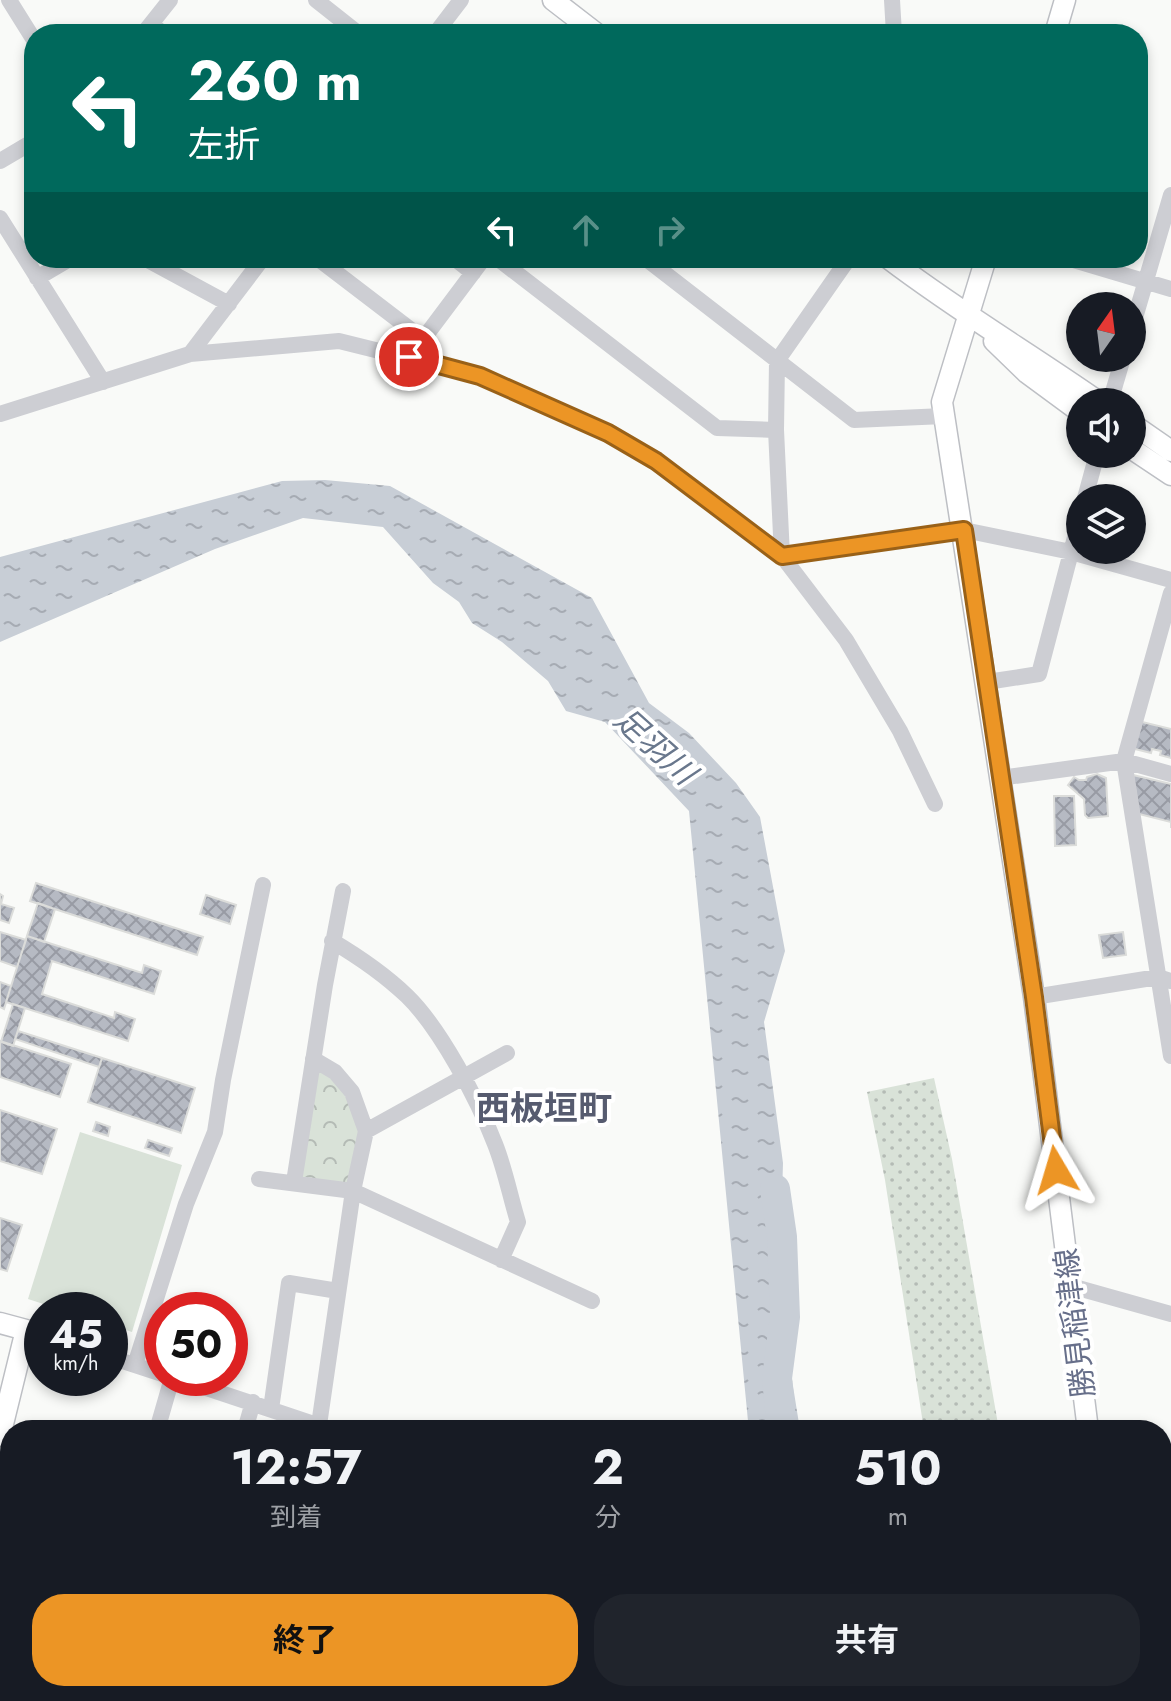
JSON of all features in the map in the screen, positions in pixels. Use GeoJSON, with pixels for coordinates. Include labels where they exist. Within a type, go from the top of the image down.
{"type":"FeatureCollection","features":[{"type":"Feature","properties":{"kind":"main road"},"geometry":{"type":"LineString","coordinates":[[553,0],[584,24]]}},
{"type":"Feature","properties":{"kind":"main road"},"geometry":{"type":"LineString","coordinates":[[1058,24],[1065,0]]}},
{"type":"Feature","properties":{"kind":"main road"},"geometry":{"type":"LineString","coordinates":[[906,268],[967,317],[1027,373],[1066,402]]}},
{"type":"Feature","properties":{"kind":"main road","name":"勝見稲津線"},"geometry":{"type":"LineString","coordinates":[[983,268],[942,402],[1034,997],[1087,1420]]}},
{"type":"Feature","properties":{"kind":"main road"},"geometry":{"type":"LineString","coordinates":[[967,317],[1035,356],[1080,388]]}},
{"type":"Feature","properties":{"kind":"main road"},"geometry":{"type":"LineString","coordinates":[[1146,434],[1171,451]]}},
{"type":"Feature","properties":{"kind":"main road"},"geometry":{"type":"LineString","coordinates":[[1146,458],[1171,475]]}},
{"type":"Feature","properties":{"kind":"main road"},"geometry":{"type":"LineString","coordinates":[[0,1323],[24,1330]]}},
{"type":"Feature","properties":{"kind":"main road"},"geometry":{"type":"LineString","coordinates":[[5,1420],[24,1363]]}},
{"type":"Feature","properties":{"kind":"street"},"geometry":{"type":"LineString","coordinates":[[9,0],[24,24]]}},
{"type":"Feature","properties":{"kind":"street"},"geometry":{"type":"LineString","coordinates":[[157,24],[170,0]]}},
{"type":"Feature","properties":{"kind":"street"},"geometry":{"type":"LineString","coordinates":[[316,0],[346,24]]}},
{"type":"Feature","properties":{"kind":"street"},"geometry":{"type":"LineString","coordinates":[[443,24],[461,0]]}},
{"type":"Feature","properties":{"kind":"street"},"geometry":{"type":"LineString","coordinates":[[892,0],[893,24]]}},
{"type":"Feature","properties":{"kind":"street"},"geometry":{"type":"LineString","coordinates":[[0,161],[24,147]]}},
{"type":"Feature","properties":{"kind":"street"},"geometry":{"type":"LineString","coordinates":[[1143,292],[1171,195]]}},
{"type":"Feature","properties":{"kind":"street"},"geometry":{"type":"LineString","coordinates":[[0,218],[24,257]]}},
{"type":"Feature","properties":{"kind":"street"},"geometry":{"type":"LineString","coordinates":[[31,268],[103,382]]}},
{"type":"Feature","properties":{"kind":"street"},"geometry":{"type":"LineString","coordinates":[[37,278],[54,268]]}},
{"type":"Feature","properties":{"kind":"street"},"geometry":{"type":"LineString","coordinates":[[162,268],[229,304]]}},
{"type":"Feature","properties":{"kind":"street"},"geometry":{"type":"LineString","coordinates":[[190,354],[256,268]]}},
{"type":"Feature","properties":{"kind":"street"},"geometry":{"type":"LineString","coordinates":[[330,268],[423,339]]}},
{"type":"Feature","properties":{"kind":"street"},"geometry":{"type":"LineString","coordinates":[[467,268],[473,273]]}},
{"type":"Feature","properties":{"kind":"street"},"geometry":{"type":"LineString","coordinates":[[409,357],[477,268]]}},
{"type":"Feature","properties":{"kind":"street"},"geometry":{"type":"LineString","coordinates":[[510,268],[717,428],[776,430]]}},
{"type":"Feature","properties":{"kind":"street"},"geometry":{"type":"LineString","coordinates":[[658,268],[854,420],[944,416]]}},
{"type":"Feature","properties":{"kind":"street"},"geometry":{"type":"LineString","coordinates":[[782,556],[776,430],[777,361],[842,268]]}},
{"type":"Feature","properties":{"kind":"street"},"geometry":{"type":"LineString","coordinates":[[1101,268],[1171,289]]}},
{"type":"Feature","properties":{"kind":"street"},"geometry":{"type":"LineString","coordinates":[[0,414],[190,354],[339,341],[480,376],[608,433],[656,461],[782,556],[846,640],[900,731],[935,804]]}},
{"type":"Feature","properties":{"kind":"street"},"geometry":{"type":"LineString","coordinates":[[782,556],[964,530],[1066,551]]}},
{"type":"Feature","properties":{"kind":"street"},"geometry":{"type":"LineString","coordinates":[[987,682],[1039,674],[1068,564]]}},
{"type":"Feature","properties":{"kind":"street"},"geometry":{"type":"LineString","coordinates":[[1114,564],[1171,580]]}},
{"type":"Feature","properties":{"kind":"street"},"geometry":{"type":"LineString","coordinates":[[1171,593],[1124,761],[1164,979],[1171,1056]]}},
{"type":"Feature","properties":{"kind":"street"},"geometry":{"type":"LineString","coordinates":[[1000,778],[1124,761],[1171,774]]}},
{"type":"Feature","properties":{"kind":"street"},"geometry":{"type":"LineString","coordinates":[[135,1365],[186,1204],[215,1132],[263,885]]}},
{"type":"Feature","properties":{"kind":"street"},"geometry":{"type":"LineString","coordinates":[[294,1182],[332,941],[343,891]]}},
{"type":"Feature","properties":{"kind":"street"},"geometry":{"type":"LineString","coordinates":[[332,941],[369,963],[407,996],[433,1026],[463,1079],[495,1144],[518,1222],[501,1260]]}},
{"type":"Feature","properties":{"kind":"street"},"geometry":{"type":"LineString","coordinates":[[1034,997],[1164,979]]}},
{"type":"Feature","properties":{"kind":"street"},"geometry":{"type":"LineString","coordinates":[[366,1131],[507,1053]]}},
{"type":"Feature","properties":{"kind":"street"},"geometry":{"type":"LineString","coordinates":[[313,1059],[335,1072],[352,1092],[366,1131],[353,1191],[338,1291],[326,1420]]}},
{"type":"Feature","properties":{"kind":"street"},"geometry":{"type":"LineString","coordinates":[[259,1179],[353,1191],[592,1301]]}},
{"type":"Feature","properties":{"kind":"street"},"geometry":{"type":"LineString","coordinates":[[271,1409],[289,1283],[338,1291]]}},
{"type":"Feature","properties":{"kind":"street"},"geometry":{"type":"LineString","coordinates":[[1071,1286],[1171,1314]]}},
{"type":"Feature","properties":{"kind":"street"},"geometry":{"type":"LineString","coordinates":[[128,1363],[144,1368]]}},
{"type":"Feature","properties":{"kind":"street"},"geometry":{"type":"LineString","coordinates":[[160,1420],[168,1396]]}},
{"type":"Feature","properties":{"kind":"street"},"geometry":{"type":"LineString","coordinates":[[233,1396],[302,1420]]}},
{"type":"Feature","properties":{"kind":"street"},"geometry":{"type":"LineString","coordinates":[[248,1420],[253,1402]]}},
{"type":"Feature","properties":{"kind":"green space"},"geometry":{"type":"Polygon","coordinates":[[[316,1068],[338,1080],[362,1131],[347,1188],[298,1178],[316,1068]]]}},
{"type":"Feature","properties":{"kind":"green space"},"geometry":{"type":"Polygon","coordinates":[[[934,1078],[952,1159],[997,1420],[922,1420],[885,1180],[867,1092],[934,1078]]]}},
{"type":"Feature","properties":{"kind":"green space"},"geometry":{"type":"Polygon","coordinates":[[[80,1132],[182,1165],[132,1332],[128,1331],[128,1292],[30,1292],[80,1132]]]}},
{"type":"Feature","properties":{"kind":"water"},"geometry":{"type":"Polygon","coordinates":[[[325,480],[390,486],[592,598],[649,703],[689,733],[736,783],[760,817],[785,951],[764,1022],[783,1163],[779,1298],[798,1420],[748,1420],[689,811],[605,722],[566,711],[548,681],[502,642],[472,623],[459,602],[433,583],[383,527],[303,518],[215,549],[0,642],[0,557],[282,481],[325,480]]]}},
{"type":"Feature","properties":{"kind":"building"},"geometry":{"type":"Polygon","coordinates":[[[1138,721],[1171,729],[1171,758],[1160,755],[1161,751],[1152,749],[1151,753],[1131,748],[1138,721]]]}},
{"type":"Feature","properties":{"kind":"building"},"geometry":{"type":"Polygon","coordinates":[[[1097,774],[1106,778],[1108,816],[1088,818],[1084,799],[1068,785],[1074,777],[1086,780],[1097,774]]]}},
{"type":"Feature","properties":{"kind":"building"},"geometry":{"type":"Polygon","coordinates":[[[1133,775],[1171,784],[1171,822],[1139,814],[1133,775]]]}},
{"type":"Feature","properties":{"kind":"building"},"geometry":{"type":"Polygon","coordinates":[[[1054,796],[1074,796],[1076,845],[1055,846],[1054,796]]]}},
{"type":"Feature","properties":{"kind":"building"},"geometry":{"type":"Polygon","coordinates":[[[36,883],[203,937],[197,955],[30,901],[36,883]]]}},
{"type":"Feature","properties":{"kind":"building"},"geometry":{"type":"Polygon","coordinates":[[[0,894],[3,896],[1,904],[14,908],[9,923],[0,920],[0,894]]]}},
{"type":"Feature","properties":{"kind":"building"},"geometry":{"type":"Polygon","coordinates":[[[206,895],[236,905],[230,924],[200,914],[206,895]]]}},
{"type":"Feature","properties":{"kind":"building"},"geometry":{"type":"Polygon","coordinates":[[[38,903],[55,909],[44,942],[27,936],[38,903]]]}},
{"type":"Feature","properties":{"kind":"building"},"geometry":{"type":"Polygon","coordinates":[[[0,932],[26,940],[17,967],[0,961],[0,932]]]}},
{"type":"Feature","properties":{"kind":"building"},"geometry":{"type":"Polygon","coordinates":[[[1123,932],[1126,955],[1103,958],[1099,935],[1123,932]]]}},
{"type":"Feature","properties":{"kind":"building"},"geometry":{"type":"Polygon","coordinates":[[[27,936],[142,973],[144,965],[161,971],[154,994],[52,961],[42,994],[114,1018],[115,1012],[135,1019],[128,1041],[6,1002],[27,936]]]}},
{"type":"Feature","properties":{"kind":"building"},"geometry":{"type":"Polygon","coordinates":[[[0,982],[11,986],[4,1009],[0,1007],[0,982]]]}},
{"type":"Feature","properties":{"kind":"building"},"geometry":{"type":"Polygon","coordinates":[[[13,1004],[25,1008],[13,1046],[1,1042],[13,1004]]]}},
{"type":"Feature","properties":{"kind":"building"},"geometry":{"type":"Polygon","coordinates":[[[18,1031],[102,1058],[99,1067],[15,1039],[18,1031]]]}},
{"type":"Feature","properties":{"kind":"building"},"geometry":{"type":"Polygon","coordinates":[[[0,1041],[71,1064],[60,1097],[0,1077],[0,1041]]]}},
{"type":"Feature","properties":{"kind":"building"},"geometry":{"type":"Polygon","coordinates":[[[102,1058],[195,1088],[181,1133],[88,1102],[102,1058]]]}},
{"type":"Feature","properties":{"kind":"building"},"geometry":{"type":"Polygon","coordinates":[[[0,1110],[57,1129],[42,1174],[0,1161],[0,1110]]]}},
{"type":"Feature","properties":{"kind":"building"},"geometry":{"type":"Polygon","coordinates":[[[96,1122],[110,1127],[108,1136],[93,1131],[96,1122]]]}},
{"type":"Feature","properties":{"kind":"building"},"geometry":{"type":"Polygon","coordinates":[[[148,1140],[172,1148],[169,1156],[145,1148],[148,1140]]]}},
{"type":"Feature","properties":{"kind":"building"},"geometry":{"type":"Polygon","coordinates":[[[0,1218],[22,1225],[7,1271],[0,1269],[0,1218]]]}},
{"type":"Feature","properties":{"kind":"waterway","name":"足羽川"},"geometry":{"type":"LineString","coordinates":[[775,1189],[782,1237],[785,1317],[777,1378],[781,1420]]}},
{"type":"Feature","properties":{"kind":"district","name":"西板垣町"},"geometry":{"type":"Point","coordinates":[544,1108]}},
{"type":"Feature","properties":{"kind":"route"},"geometry":{"type":"LineString","coordinates":[[409,357],[480,376],[608,433],[656,461],[782,556],[964,530],[1034,997],[1056,1170]]}}]}
